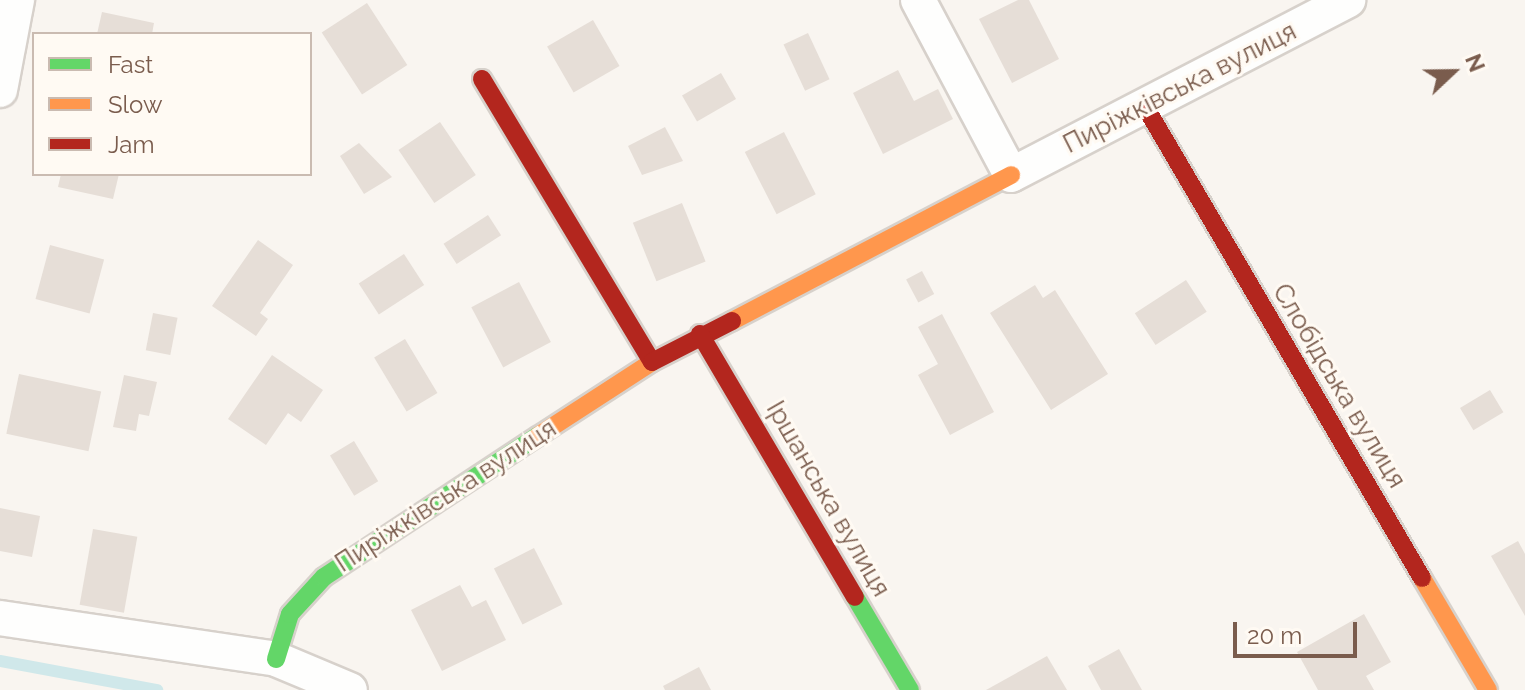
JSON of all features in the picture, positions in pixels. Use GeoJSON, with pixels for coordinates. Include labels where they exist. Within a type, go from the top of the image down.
{"type":"FeatureCollection","features":[{"type":"Feature","properties":{"kind":"street"},"geometry":{"type":"LineString","coordinates":[[0,90],[17,0]]}},
{"type":"Feature","properties":{"kind":"street"},"geometry":{"type":"LineString","coordinates":[[918,0],[1011,175]]}},
{"type":"Feature","properties":{"kind":"street","name":"Пиріжківська вулиця"},"geometry":{"type":"LineString","coordinates":[[292,673],[290,614],[324,577],[652,362],[700,334],[1146,108],[1348,0]]}},
{"type":"Feature","properties":{"kind":"street"},"geometry":{"type":"LineString","coordinates":[[482,79],[652,362]]}},
{"type":"Feature","properties":{"kind":"street","name":"Слобідська вулиця"},"geometry":{"type":"LineString","coordinates":[[1146,108],[1488,690]]}},
{"type":"Feature","properties":{"kind":"street","name":"Іршанська вулиця"},"geometry":{"type":"LineString","coordinates":[[700,334],[910,690]]}},
{"type":"Feature","properties":{"kind":"street"},"geometry":{"type":"LineString","coordinates":[[0,618],[292,673],[350,690]]}},
{"type":"Feature","properties":{"kind":"building"},"geometry":{"type":"Polygon","coordinates":[[[1018,0],[1029,0],[1059,59],[1012,83],[979,19],[1018,0]]]}},
{"type":"Feature","properties":{"kind":"building"},"geometry":{"type":"Polygon","coordinates":[[[367,3],[407,65],[362,94],[322,32],[367,3]]]}},
{"type":"Feature","properties":{"kind":"building"},"geometry":{"type":"Polygon","coordinates":[[[102,12],[154,23],[152,32],[97,32],[102,12]]]}},
{"type":"Feature","properties":{"kind":"building"},"geometry":{"type":"Polygon","coordinates":[[[593,20],[620,66],[574,92],[547,46],[593,20]]]}},
{"type":"Feature","properties":{"kind":"building"},"geometry":{"type":"Polygon","coordinates":[[[808,33],[830,79],[805,91],[784,44],[808,33]]]}},
{"type":"Feature","properties":{"kind":"building"},"geometry":{"type":"Polygon","coordinates":[[[898,70],[914,101],[938,89],[953,119],[883,154],[853,93],[898,70]]]}},
{"type":"Feature","properties":{"kind":"building"},"geometry":{"type":"Polygon","coordinates":[[[721,73],[736,99],[697,121],[682,96],[721,73]]]}},
{"type":"Feature","properties":{"kind":"building"},"geometry":{"type":"Polygon","coordinates":[[[440,122],[476,175],[434,203],[399,150],[440,122]]]}},
{"type":"Feature","properties":{"kind":"building"},"geometry":{"type":"Polygon","coordinates":[[[665,127],[683,161],[642,175],[628,146],[665,127]]]}},
{"type":"Feature","properties":{"kind":"building"},"geometry":{"type":"Polygon","coordinates":[[[784,132],[816,194],[777,214],[745,152],[784,132]]]}},
{"type":"Feature","properties":{"kind":"building"},"geometry":{"type":"Polygon","coordinates":[[[359,143],[392,177],[364,194],[340,156],[359,143]]]}},
{"type":"Feature","properties":{"kind":"building"},"geometry":{"type":"Polygon","coordinates":[[[61,176],[119,176],[113,199],[58,187],[61,176]]]}},
{"type":"Feature","properties":{"kind":"building"},"geometry":{"type":"Polygon","coordinates":[[[682,203],[706,261],[656,281],[633,223],[682,203]]]}},
{"type":"Feature","properties":{"kind":"building"},"geometry":{"type":"Polygon","coordinates":[[[488,215],[501,235],[457,264],[444,244],[488,215]]]}},
{"type":"Feature","properties":{"kind":"building"},"geometry":{"type":"Polygon","coordinates":[[[258,240],[293,265],[260,313],[268,319],[256,336],[212,306],[258,240]]]}},
{"type":"Feature","properties":{"kind":"building"},"geometry":{"type":"Polygon","coordinates":[[[50,245],[104,259],[90,314],[36,299],[50,245]]]}},
{"type":"Feature","properties":{"kind":"building"},"geometry":{"type":"Polygon","coordinates":[[[404,254],[424,285],[379,314],[359,283],[404,254]]]}},
{"type":"Feature","properties":{"kind":"building"},"geometry":{"type":"Polygon","coordinates":[[[922,271],[934,294],[918,302],[906,279],[922,271]]]}},
{"type":"Feature","properties":{"kind":"building"},"geometry":{"type":"Polygon","coordinates":[[[1186,280],[1207,312],[1156,345],[1135,313],[1186,280]]]}},
{"type":"Feature","properties":{"kind":"building"},"geometry":{"type":"Polygon","coordinates":[[[519,282],[551,342],[503,367],[471,307],[519,282]]]}},
{"type":"Feature","properties":{"kind":"building"},"geometry":{"type":"Polygon","coordinates":[[[1035,285],[1043,298],[1055,290],[1108,374],[1051,410],[990,313],[1035,285]]]}},
{"type":"Feature","properties":{"kind":"building"},"geometry":{"type":"Polygon","coordinates":[[[153,313],[178,318],[170,355],[146,350],[153,313]]]}},
{"type":"Feature","properties":{"kind":"building"},"geometry":{"type":"Polygon","coordinates":[[[942,314],[994,412],[950,435],[918,375],[938,364],[918,327],[942,314]]]}},
{"type":"Feature","properties":{"kind":"building"},"geometry":{"type":"Polygon","coordinates":[[[405,339],[437,393],[407,412],[374,358],[405,339]]]}},
{"type":"Feature","properties":{"kind":"building"},"geometry":{"type":"Polygon","coordinates":[[[272,355],[323,390],[301,422],[288,413],[266,445],[228,419],[272,355]]]}},
{"type":"Feature","properties":{"kind":"building"},"geometry":{"type":"Polygon","coordinates":[[[19,374],[101,391],[88,451],[6,434],[19,374]]]}},
{"type":"Feature","properties":{"kind":"building"},"geometry":{"type":"Polygon","coordinates":[[[124,375],[157,382],[149,416],[139,414],[136,431],[113,427],[124,375]]]}},
{"type":"Feature","properties":{"kind":"building"},"geometry":{"type":"Polygon","coordinates":[[[1490,390],[1503,412],[1473,430],[1460,408],[1490,390]]]}},
{"type":"Feature","properties":{"kind":"building"},"geometry":{"type":"Polygon","coordinates":[[[354,441],[378,481],[354,496],[330,455],[354,441]]]}},
{"type":"Feature","properties":{"kind":"building"},"geometry":{"type":"Polygon","coordinates":[[[0,508],[40,516],[32,557],[0,551],[0,508]]]}},
{"type":"Feature","properties":{"kind":"building"},"geometry":{"type":"Polygon","coordinates":[[[93,529],[137,537],[124,613],[80,605],[93,529]]]}},
{"type":"Feature","properties":{"kind":"building"},"geometry":{"type":"Polygon","coordinates":[[[1518,541],[1525,554],[1525,616],[1491,556],[1518,541]]]}},
{"type":"Feature","properties":{"kind":"building"},"geometry":{"type":"Polygon","coordinates":[[[534,548],[563,604],[523,625],[494,568],[534,548]]]}},
{"type":"Feature","properties":{"kind":"building"},"geometry":{"type":"Polygon","coordinates":[[[460,585],[472,607],[486,600],[506,640],[442,671],[411,610],[460,585]]]}},
{"type":"Feature","properties":{"kind":"building"},"geometry":{"type":"Polygon","coordinates":[[[1364,614],[1391,662],[1366,676],[1374,690],[1318,690],[1297,652],[1364,614]]]}},
{"type":"Feature","properties":{"kind":"building"},"geometry":{"type":"Polygon","coordinates":[[[1119,649],[1142,690],[1101,690],[1088,666],[1119,649]]]}},
{"type":"Feature","properties":{"kind":"building"},"geometry":{"type":"Polygon","coordinates":[[[1047,656],[1067,690],[986,690],[1047,656]]]}},
{"type":"Feature","properties":{"kind":"building"},"geometry":{"type":"Polygon","coordinates":[[[699,667],[711,690],[665,690],[663,686],[699,667]]]}},
{"type":"Feature","properties":{"kind":"waterway"},"geometry":{"type":"LineString","coordinates":[[0,661],[157,690]]}},
{"type":"Feature","properties":{"kind":"traffic: fast"},"geometry":{"type":"LineString","coordinates":[[276,659],[290,614],[324,577],[538,436]]}},
{"type":"Feature","properties":{"kind":"traffic: fast"},"geometry":{"type":"LineString","coordinates":[[855,597],[910,690]]}},
{"type":"Feature","properties":{"kind":"traffic: slow"},"geometry":{"type":"LineString","coordinates":[[732,321],[1011,175]]}},
{"type":"Feature","properties":{"kind":"traffic: slow"},"geometry":{"type":"LineString","coordinates":[[538,436],[652,362]]}},
{"type":"Feature","properties":{"kind":"traffic: slow"},"geometry":{"type":"LineString","coordinates":[[1422,578],[1488,690]]}},
{"type":"Feature","properties":{"kind":"traffic: jam"},"geometry":{"type":"LineString","coordinates":[[482,79],[652,362],[732,321]]}},
{"type":"Feature","properties":{"kind":"traffic: jam"},"geometry":{"type":"LineString","coordinates":[[1146,108],[1422,578]]}},
{"type":"Feature","properties":{"kind":"traffic: jam"},"geometry":{"type":"LineString","coordinates":[[700,334],[855,597]]}}]}
